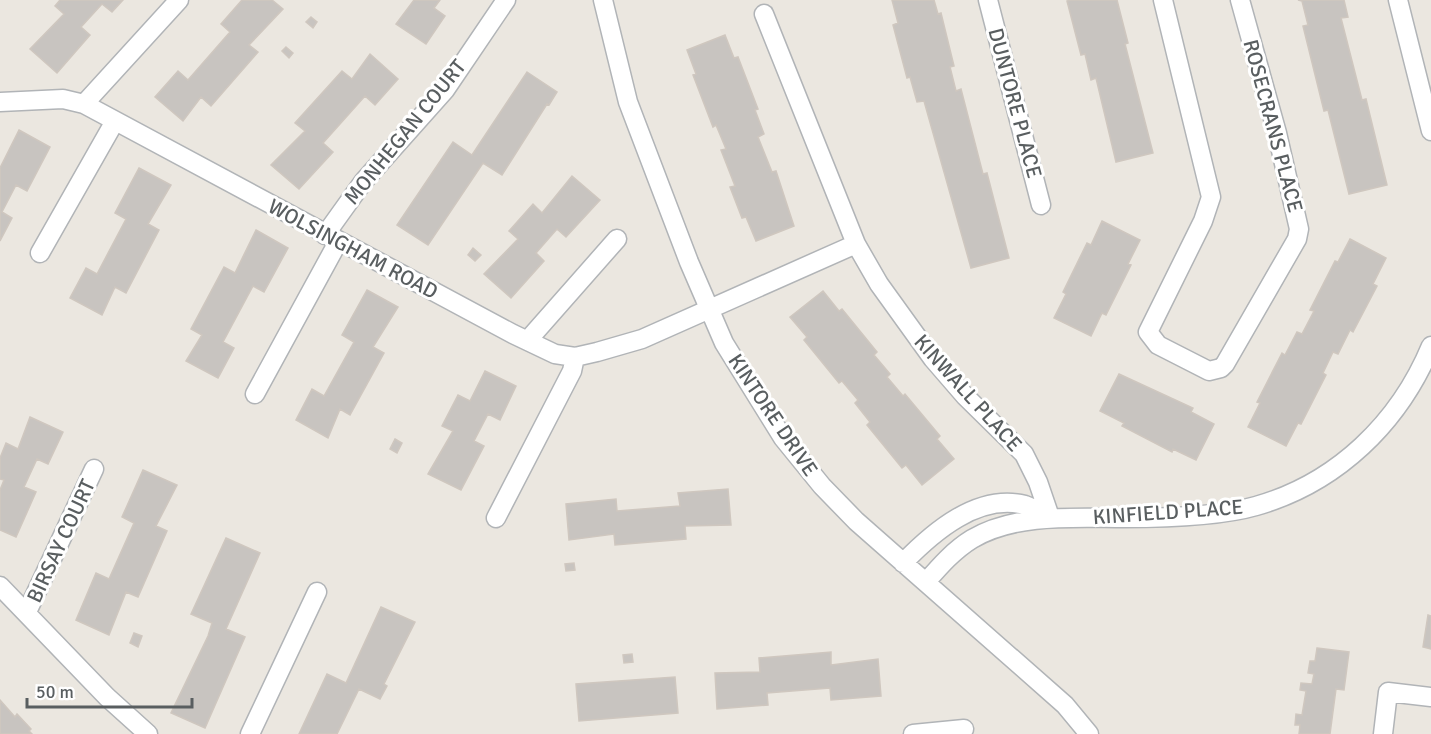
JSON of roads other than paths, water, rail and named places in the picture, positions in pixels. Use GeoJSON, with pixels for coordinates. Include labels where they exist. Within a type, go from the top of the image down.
{"type":"FeatureCollection","features":[{"type":"Feature","properties":{"kind":"street"},"geometry":{"type":"LineString","coordinates":[[84,104],[179,0]]}},
{"type":"Feature","properties":{"kind":"street","name":"MONHEGAN COURT"},"geometry":{"type":"LineString","coordinates":[[255,394],[331,238],[363,182],[445,90],[506,0]]}},
{"type":"Feature","properties":{"kind":"street","name":"KINTORE DRIVE"},"geometry":{"type":"LineString","coordinates":[[603,0],[628,102],[688,262],[724,343],[783,438],[849,514],[1065,705],[1089,734]]}},
{"type":"Feature","properties":{"kind":"street","name":"DUNTORE PLACE"},"geometry":{"type":"LineString","coordinates":[[988,0],[1041,205]]}},
{"type":"Feature","properties":{"kind":"street","name":"ROSECRANS PLACE"},"geometry":{"type":"LineString","coordinates":[[1163,0],[1211,197],[1203,221],[1148,332],[1158,345],[1209,371],[1221,368],[1225,364],[1297,239],[1299,229],[1277,134],[1240,0]]}},
{"type":"Feature","properties":{"kind":"street"},"geometry":{"type":"LineString","coordinates":[[1398,0],[1431,131]]}},
{"type":"Feature","properties":{"kind":"street","name":"KINWALL PLACE"},"geometry":{"type":"LineString","coordinates":[[764,14],[856,244],[879,284],[933,359],[965,396],[1024,454],[1038,482],[1050,517]]}},
{"type":"Feature","properties":{"kind":"street","name":"WOLSINGHAM ROAD"},"geometry":{"type":"LineString","coordinates":[[0,102],[63,99],[84,104],[331,238],[555,354],[575,357],[642,339],[710,310]]}},
{"type":"Feature","properties":{"kind":"street"},"geometry":{"type":"LineString","coordinates":[[40,253],[115,121]]}},
{"type":"Feature","properties":{"kind":"street"},"geometry":{"type":"LineString","coordinates":[[528,340],[616,239]]}},
{"type":"Feature","properties":{"kind":"street"},"geometry":{"type":"LineString","coordinates":[[710,310],[856,244]]}},
{"type":"Feature","properties":{"kind":"street","name":"KINFIELD PLACE"},"geometry":{"type":"LineString","coordinates":[[926,582],[951,554],[974,538],[1018,523],[1050,517],[1127,518],[1197,515],[1255,507],[1300,489],[1349,460],[1371,438],[1414,382],[1431,346]]}},
{"type":"Feature","properties":{"kind":"street"},"geometry":{"type":"LineString","coordinates":[[496,518],[572,371],[575,357]]}},
{"type":"Feature","properties":{"kind":"street","name":"BIRSAY COURT"},"geometry":{"type":"LineString","coordinates":[[27,612],[94,469]]}},
{"type":"Feature","properties":{"kind":"street","name":"KINFIELD PLACE"},"geometry":{"type":"LineString","coordinates":[[903,563],[944,525],[981,508],[1003,504],[1024,505],[1050,517]]}},
{"type":"Feature","properties":{"kind":"street"},"geometry":{"type":"LineString","coordinates":[[0,586],[107,697],[148,734]]}},
{"type":"Feature","properties":{"kind":"street"},"geometry":{"type":"LineString","coordinates":[[250,734],[316,592]]}},
{"type":"Feature","properties":{"kind":"street"},"geometry":{"type":"LineString","coordinates":[[1383,734],[1388,692],[1431,697]]}},
{"type":"Feature","properties":{"kind":"street"},"geometry":{"type":"LineString","coordinates":[[913,734],[963,729]]}}]}
